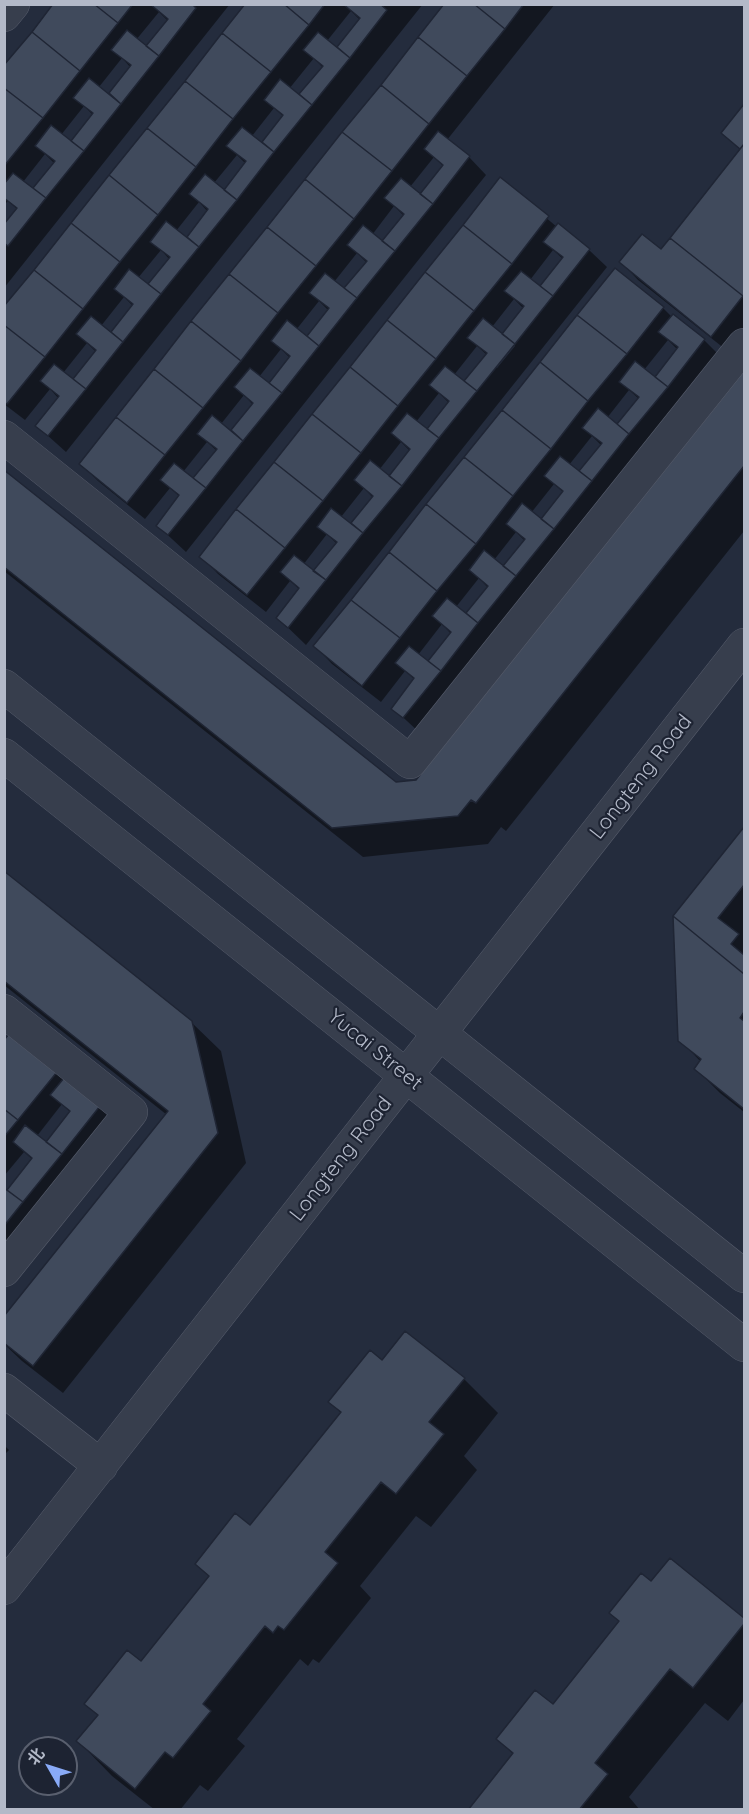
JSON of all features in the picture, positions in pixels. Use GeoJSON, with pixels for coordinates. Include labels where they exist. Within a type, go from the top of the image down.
{"type":"FeatureCollection","features":[{"type":"Feature","properties":{"kind":"street"},"geometry":{"type":"LineString","coordinates":[[4,15],[13,4]]}},
{"type":"Feature","properties":{"kind":"street"},"geometry":{"type":"LineString","coordinates":[[4,437],[410,762],[744,345]]}},
{"type":"Feature","properties":{"kind":"street","name":"Longteng Road"},"geometry":{"type":"LineString","coordinates":[[4,1588],[744,645]]}},
{"type":"Feature","properties":{"kind":"street"},"geometry":{"type":"LineString","coordinates":[[4,686],[744,1276]]}},
{"type":"Feature","properties":{"kind":"street","name":"Yucai Street"},"geometry":{"type":"LineString","coordinates":[[4,755],[744,1345]]}},
{"type":"Feature","properties":{"kind":"street"},"geometry":{"type":"LineString","coordinates":[[4,1011],[131,1112],[4,1270]]}},
{"type":"Feature","properties":{"kind":"street"},"geometry":{"type":"LineString","coordinates":[[4,1390],[101,1466]]}},
{"type":"Feature","properties":{"kind":"building"},"geometry":{"type":"Polygon","coordinates":[[[53,4],[94,4],[118,23],[80,71],[32,32],[53,4]]]}},
{"type":"Feature","properties":{"kind":"building"},"geometry":{"type":"Polygon","coordinates":[[[94,4],[133,4],[118,23],[94,4]]]}},
{"type":"Feature","properties":{"kind":"building"},"geometry":{"type":"Polygon","coordinates":[[[150,4],[192,4],[196,8],[159,56],[146,46],[168,19],[150,4]]]}},
{"type":"Feature","properties":{"kind":"building"},"geometry":{"type":"Polygon","coordinates":[[[245,4],[284,4],[309,25],[271,72],[222,33],[245,4]]]}},
{"type":"Feature","properties":{"kind":"building"},"geometry":{"type":"Polygon","coordinates":[[[284,4],[325,4],[309,25],[284,4]]]}},
{"type":"Feature","properties":{"kind":"building"},"geometry":{"type":"Polygon","coordinates":[[[343,4],[380,4],[387,10],[350,58],[337,47],[360,18],[343,4]]]}},
{"type":"Feature","properties":{"kind":"building"},"geometry":{"type":"Polygon","coordinates":[[[444,4],[474,4],[505,29],[467,76],[418,37],[444,4]]]}},
{"type":"Feature","properties":{"kind":"building"},"geometry":{"type":"Polygon","coordinates":[[[474,4],[524,4],[505,29],[474,4]]]}},
{"type":"Feature","properties":{"kind":"building"},"geometry":{"type":"Polygon","coordinates":[[[127,30],[159,56],[121,104],[109,93],[131,65],[111,50],[127,30]]]}},
{"type":"Feature","properties":{"kind":"building"},"geometry":{"type":"Polygon","coordinates":[[[32,32],[80,71],[43,118],[4,88],[4,65],[32,32]]]}},
{"type":"Feature","properties":{"kind":"building"},"geometry":{"type":"Polygon","coordinates":[[[318,32],[350,58],[312,105],[299,94],[323,66],[303,50],[318,32]]]}},
{"type":"Feature","properties":{"kind":"building"},"geometry":{"type":"Polygon","coordinates":[[[222,33],[271,72],[233,119],[185,81],[222,33]]]}},
{"type":"Feature","properties":{"kind":"building"},"geometry":{"type":"Polygon","coordinates":[[[418,37],[467,76],[429,124],[381,85],[418,37]]]}},
{"type":"Feature","properties":{"kind":"building"},"geometry":{"type":"Polygon","coordinates":[[[89,78],[121,104],[84,151],[71,141],[93,113],[73,98],[89,78]]]}},
{"type":"Feature","properties":{"kind":"building"},"geometry":{"type":"Polygon","coordinates":[[[280,79],[312,105],[274,152],[262,142],[283,115],[264,100],[280,79]]]}},
{"type":"Feature","properties":{"kind":"building"},"geometry":{"type":"Polygon","coordinates":[[[185,81],[233,119],[196,167],[147,128],[185,81]]]}},
{"type":"Feature","properties":{"kind":"building"},"geometry":{"type":"Polygon","coordinates":[[[381,85],[429,124],[392,171],[342,132],[381,85]]]}},
{"type":"Feature","properties":{"kind":"building"},"geometry":{"type":"Polygon","coordinates":[[[4,88],[43,118],[5,165],[4,165],[4,88]]]}},
{"type":"Feature","properties":{"kind":"building"},"geometry":{"type":"Polygon","coordinates":[[[744,104],[744,144],[740,149],[721,133],[744,104]]]}},
{"type":"Feature","properties":{"kind":"building"},"geometry":{"type":"Polygon","coordinates":[[[51,125],[84,151],[46,198],[33,188],[55,161],[35,146],[51,125]]]}},
{"type":"Feature","properties":{"kind":"building"},"geometry":{"type":"Polygon","coordinates":[[[242,127],[274,152],[237,200],[224,190],[246,161],[226,146],[242,127]]]}},
{"type":"Feature","properties":{"kind":"building"},"geometry":{"type":"Polygon","coordinates":[[[147,128],[196,167],[158,215],[109,175],[147,128]]]}},
{"type":"Feature","properties":{"kind":"building"},"geometry":{"type":"Polygon","coordinates":[[[438,131],[470,156],[433,204],[420,194],[443,165],[424,149],[438,131]]]}},
{"type":"Feature","properties":{"kind":"building"},"geometry":{"type":"Polygon","coordinates":[[[342,132],[392,171],[354,219],[305,179],[342,132]]]}},
{"type":"Feature","properties":{"kind":"building"},"geometry":{"type":"Polygon","coordinates":[[[744,144],[744,295],[743,296],[670,238],[744,144]]]}},
{"type":"Feature","properties":{"kind":"building"},"geometry":{"type":"Polygon","coordinates":[[[13,173],[46,198],[8,246],[4,243],[4,224],[17,208],[4,198],[4,184],[13,173]]]}},
{"type":"Feature","properties":{"kind":"building"},"geometry":{"type":"Polygon","coordinates":[[[205,174],[237,200],[199,247],[187,237],[208,209],[189,194],[205,174]]]}},
{"type":"Feature","properties":{"kind":"building"},"geometry":{"type":"Polygon","coordinates":[[[109,175],[158,215],[120,262],[71,223],[109,175]]]}},
{"type":"Feature","properties":{"kind":"building"},"geometry":{"type":"Polygon","coordinates":[[[500,177],[549,216],[512,264],[463,225],[500,177]]]}},
{"type":"Feature","properties":{"kind":"building"},"geometry":{"type":"Polygon","coordinates":[[[401,178],[433,204],[395,251],[382,241],[404,214],[384,198],[401,178]]]}},
{"type":"Feature","properties":{"kind":"building"},"geometry":{"type":"Polygon","coordinates":[[[305,179],[354,219],[316,266],[267,227],[305,179]]]}},
{"type":"Feature","properties":{"kind":"building"},"geometry":{"type":"Polygon","coordinates":[[[166,221],[199,247],[161,294],[148,284],[170,257],[150,242],[166,221]]]}},
{"type":"Feature","properties":{"kind":"building"},"geometry":{"type":"Polygon","coordinates":[[[71,223],[120,262],[83,309],[34,270],[71,223]]]}},
{"type":"Feature","properties":{"kind":"building"},"geometry":{"type":"Polygon","coordinates":[[[558,223],[590,249],[553,296],[540,286],[563,257],[543,242],[558,223]]]}},
{"type":"Feature","properties":{"kind":"building"},"geometry":{"type":"Polygon","coordinates":[[[363,225],[395,251],[357,298],[344,288],[367,261],[347,245],[363,225]]]}},
{"type":"Feature","properties":{"kind":"building"},"geometry":{"type":"Polygon","coordinates":[[[463,225],[512,264],[474,311],[425,272],[463,225]]]}},
{"type":"Feature","properties":{"kind":"building"},"geometry":{"type":"Polygon","coordinates":[[[267,227],[316,266],[278,313],[229,274],[267,227]]]}},
{"type":"Feature","properties":{"kind":"building"},"geometry":{"type":"Polygon","coordinates":[[[642,234],[661,249],[670,238],[743,296],[711,337],[619,262],[642,234]]]}},
{"type":"Feature","properties":{"kind":"building"},"geometry":{"type":"Polygon","coordinates":[[[615,268],[664,307],[627,354],[577,315],[615,268]]]}},
{"type":"Feature","properties":{"kind":"building"},"geometry":{"type":"Polygon","coordinates":[[[129,269],[161,294],[123,342],[111,332],[133,304],[114,289],[129,269]]]}},
{"type":"Feature","properties":{"kind":"building"},"geometry":{"type":"Polygon","coordinates":[[[34,270],[83,309],[45,357],[4,325],[4,306],[34,270]]]}},
{"type":"Feature","properties":{"kind":"building"},"geometry":{"type":"Polygon","coordinates":[[[521,271],[553,296],[515,344],[502,334],[524,306],[504,291],[521,271]]]}},
{"type":"Feature","properties":{"kind":"building"},"geometry":{"type":"Polygon","coordinates":[[[425,272],[474,311],[436,359],[387,320],[425,272]]]}},
{"type":"Feature","properties":{"kind":"building"},"geometry":{"type":"Polygon","coordinates":[[[325,273],[357,298],[319,346],[307,336],[329,308],[309,293],[325,273]]]}},
{"type":"Feature","properties":{"kind":"building"},"geometry":{"type":"Polygon","coordinates":[[[229,274],[278,313],[241,361],[191,321],[229,274]]]}},
{"type":"Feature","properties":{"kind":"building"},"geometry":{"type":"Polygon","coordinates":[[[673,314],[705,339],[668,387],[655,377],[678,347],[658,332],[673,314]]]}},
{"type":"Feature","properties":{"kind":"building"},"geometry":{"type":"Polygon","coordinates":[[[577,315],[627,354],[588,401],[540,362],[577,315]]]}},
{"type":"Feature","properties":{"kind":"building"},"geometry":{"type":"Polygon","coordinates":[[[91,316],[123,342],[86,389],[73,379],[96,350],[76,334],[91,316]]]}},
{"type":"Feature","properties":{"kind":"building"},"geometry":{"type":"Polygon","coordinates":[[[483,318],[515,344],[477,391],[464,381],[487,353],[467,338],[483,318]]]}},
{"type":"Feature","properties":{"kind":"building"},"geometry":{"type":"Polygon","coordinates":[[[287,320],[319,346],[282,393],[269,383],[290,356],[271,341],[287,320]]]}},
{"type":"Feature","properties":{"kind":"building"},"geometry":{"type":"Polygon","coordinates":[[[387,320],[436,359],[398,406],[350,367],[387,320]]]}},
{"type":"Feature","properties":{"kind":"building"},"geometry":{"type":"Polygon","coordinates":[[[191,321],[241,361],[203,408],[154,369],[191,321]]]}},
{"type":"Feature","properties":{"kind":"building"},"geometry":{"type":"Polygon","coordinates":[[[4,325],[45,357],[7,404],[4,402],[4,325]]]}},
{"type":"Feature","properties":{"kind":"building"},"geometry":{"type":"Polygon","coordinates":[[[635,361],[668,387],[629,434],[617,424],[639,397],[619,382],[635,361]]]}},
{"type":"Feature","properties":{"kind":"building"},"geometry":{"type":"Polygon","coordinates":[[[540,362],[588,401],[551,449],[502,410],[540,362]]]}},
{"type":"Feature","properties":{"kind":"building"},"geometry":{"type":"Polygon","coordinates":[[[54,364],[86,389],[48,436],[35,426],[59,396],[40,381],[54,364]]]}},
{"type":"Feature","properties":{"kind":"building"},"geometry":{"type":"Polygon","coordinates":[[[445,366],[477,391],[439,438],[427,429],[449,401],[429,385],[445,366]]]}},
{"type":"Feature","properties":{"kind":"building"},"geometry":{"type":"Polygon","coordinates":[[[350,367],[398,406],[361,453],[312,414],[350,367]]]}},
{"type":"Feature","properties":{"kind":"building"},"geometry":{"type":"Polygon","coordinates":[[[250,368],[282,393],[243,441],[231,430],[253,403],[234,387],[250,368]]]}},
{"type":"Feature","properties":{"kind":"building"},"geometry":{"type":"Polygon","coordinates":[[[744,368],[744,466],[476,803],[471,800],[458,816],[332,828],[4,567],[4,470],[396,782],[416,780],[744,368]]]}},
{"type":"Feature","properties":{"kind":"building"},"geometry":{"type":"Polygon","coordinates":[[[154,369],[203,408],[165,455],[116,417],[154,369]]]}},
{"type":"Feature","properties":{"kind":"building"},"geometry":{"type":"Polygon","coordinates":[[[598,408],[629,434],[592,481],[579,471],[602,443],[582,428],[598,408]]]}},
{"type":"Feature","properties":{"kind":"building"},"geometry":{"type":"Polygon","coordinates":[[[502,410],[551,449],[513,496],[464,457],[502,410]]]}},
{"type":"Feature","properties":{"kind":"building"},"geometry":{"type":"Polygon","coordinates":[[[407,413],[439,438],[402,486],[389,476],[410,449],[391,433],[407,413]]]}},
{"type":"Feature","properties":{"kind":"building"},"geometry":{"type":"Polygon","coordinates":[[[312,414],[361,453],[323,501],[274,462],[312,414]]]}},
{"type":"Feature","properties":{"kind":"building"},"geometry":{"type":"Polygon","coordinates":[[[212,415],[243,441],[206,488],[193,478],[217,449],[197,434],[212,415]]]}},
{"type":"Feature","properties":{"kind":"building"},"geometry":{"type":"Polygon","coordinates":[[[116,417],[165,455],[127,503],[79,464],[116,417]]]}},
{"type":"Feature","properties":{"kind":"building"},"geometry":{"type":"Polygon","coordinates":[[[560,456],[592,481],[554,529],[541,519],[563,491],[544,476],[560,456]]]}},
{"type":"Feature","properties":{"kind":"building"},"geometry":{"type":"Polygon","coordinates":[[[464,457],[513,496],[476,544],[426,504],[464,457]]]}},
{"type":"Feature","properties":{"kind":"building"},"geometry":{"type":"Polygon","coordinates":[[[370,460],[402,486],[363,533],[351,523],[373,496],[354,480],[370,460]]]}},
{"type":"Feature","properties":{"kind":"building"},"geometry":{"type":"Polygon","coordinates":[[[274,462],[323,501],[285,548],[236,509],[274,462]]]}},
{"type":"Feature","properties":{"kind":"building"},"geometry":{"type":"Polygon","coordinates":[[[174,463],[206,488],[168,535],[156,526],[179,495],[160,480],[174,463]]]}},
{"type":"Feature","properties":{"kind":"building"},"geometry":{"type":"Polygon","coordinates":[[[522,503],[554,529],[516,576],[503,566],[525,539],[506,524],[522,503]]]}},
{"type":"Feature","properties":{"kind":"building"},"geometry":{"type":"Polygon","coordinates":[[[426,504],[476,544],[437,591],[389,552],[426,504]]]}},
{"type":"Feature","properties":{"kind":"building"},"geometry":{"type":"Polygon","coordinates":[[[331,508],[363,533],[326,580],[313,571],[337,542],[317,527],[331,508]]]}},
{"type":"Feature","properties":{"kind":"building"},"geometry":{"type":"Polygon","coordinates":[[[236,509],[285,548],[247,595],[199,557],[236,509]]]}},
{"type":"Feature","properties":{"kind":"building"},"geometry":{"type":"Polygon","coordinates":[[[484,550],[516,576],[478,623],[466,613],[488,586],[469,570],[484,550]]]}},
{"type":"Feature","properties":{"kind":"building"},"geometry":{"type":"Polygon","coordinates":[[[389,552],[437,591],[400,638],[351,600],[389,552]]]}},
{"type":"Feature","properties":{"kind":"building"},"geometry":{"type":"Polygon","coordinates":[[[294,555],[326,580],[288,628],[276,618],[299,588],[280,572],[294,555]]]}},
{"type":"Feature","properties":{"kind":"building"},"geometry":{"type":"Polygon","coordinates":[[[447,598],[478,623],[441,671],[428,661],[451,632],[432,616],[447,598]]]}},
{"type":"Feature","properties":{"kind":"building"},"geometry":{"type":"Polygon","coordinates":[[[351,600],[400,638],[362,686],[313,646],[351,600]]]}},
{"type":"Feature","properties":{"kind":"building"},"geometry":{"type":"Polygon","coordinates":[[[409,646],[441,671],[403,718],[391,709],[414,678],[395,663],[409,646]]]}},
{"type":"Feature","properties":{"kind":"building"},"geometry":{"type":"Polygon","coordinates":[[[744,827],[744,974],[673,916],[744,827]]]}},
{"type":"Feature","properties":{"kind":"building"},"geometry":{"type":"Polygon","coordinates":[[[4,871],[192,1021],[218,1133],[33,1366],[4,1343],[4,1316],[168,1111],[4,981],[4,871]]]}},
{"type":"Feature","properties":{"kind":"building"},"geometry":{"type":"Polygon","coordinates":[[[744,885],[744,955],[731,944],[739,934],[718,918],[744,885]]]}},
{"type":"Feature","properties":{"kind":"building"},"geometry":{"type":"Polygon","coordinates":[[[673,916],[744,974],[744,1012],[740,1018],[744,1021],[744,1109],[694,1069],[701,1059],[678,1041],[673,916]]]}},
{"type":"Feature","properties":{"kind":"building"},"geometry":{"type":"Polygon","coordinates":[[[9,1034],[57,1072],[18,1120],[4,1109],[4,1040],[9,1034]]]}},
{"type":"Feature","properties":{"kind":"building"},"geometry":{"type":"Polygon","coordinates":[[[64,1078],[100,1106],[62,1154],[46,1142],[70,1111],[50,1095],[64,1078]]]}},
{"type":"Feature","properties":{"kind":"building"},"geometry":{"type":"Polygon","coordinates":[[[4,1109],[18,1120],[4,1137],[4,1109]]]}},
{"type":"Feature","properties":{"kind":"building"},"geometry":{"type":"Polygon","coordinates":[[[25,1125],[62,1154],[23,1202],[7,1190],[32,1158],[13,1142],[25,1125]]]}},
{"type":"Feature","properties":{"kind":"building"},"geometry":{"type":"Polygon","coordinates":[[[4,1188],[23,1202],[4,1226],[4,1188]]]}},
{"type":"Feature","properties":{"kind":"building"},"geometry":{"type":"Polygon","coordinates":[[[405,1331],[465,1378],[429,1422],[444,1434],[396,1494],[381,1482],[325,1552],[338,1563],[284,1630],[278,1626],[273,1633],[265,1626],[203,1704],[211,1711],[173,1758],[165,1752],[135,1789],[78,1743],[78,1739],[98,1715],[84,1704],[127,1650],[141,1661],[209,1576],[195,1564],[235,1513],[250,1525],[341,1412],[328,1402],[370,1350],[382,1360],[405,1331]]]}},
{"type":"Feature","properties":{"kind":"building"},"geometry":{"type":"Polygon","coordinates":[[[670,1558],[744,1618],[744,1624],[693,1688],[670,1669],[595,1763],[608,1774],[579,1810],[468,1810],[513,1753],[496,1739],[535,1690],[553,1704],[619,1621],[609,1613],[641,1573],[651,1581],[670,1558]]]}}]}
